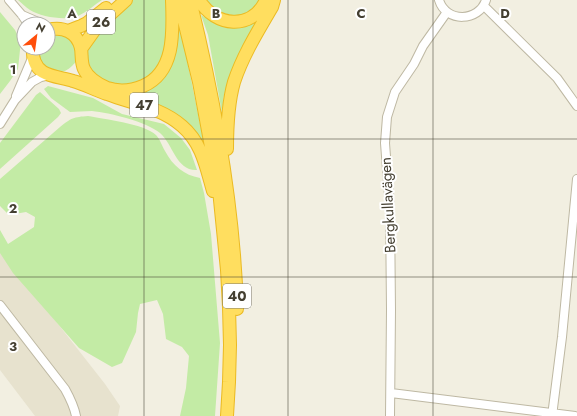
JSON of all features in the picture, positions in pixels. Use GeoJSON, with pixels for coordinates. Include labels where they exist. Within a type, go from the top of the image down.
{"type":"FeatureCollection","features":[{"type":"Feature","properties":{"kind":"highway","name":"26"},"geometry":{"type":"LineString","coordinates":[[68,30],[87,24],[115,0]]}},
{"type":"Feature","properties":{"kind":"highway","name":"26"},"geometry":{"type":"LineString","coordinates":[[126,0],[96,28],[81,52],[83,68],[93,80],[108,88],[124,91],[132,90],[153,81],[164,68],[171,46],[172,0]]}},
{"type":"Feature","properties":{"kind":"highway","name":"40"},"geometry":{"type":"LineString","coordinates":[[179,0],[199,82],[219,190],[229,307],[230,367],[227,416]]}},
{"type":"Feature","properties":{"kind":"highway","name":"40"},"geometry":{"type":"LineString","coordinates":[[190,0],[214,105],[226,176],[232,228],[237,282],[238,349],[235,416]]}},
{"type":"Feature","properties":{"kind":"highway"},"geometry":{"type":"LineString","coordinates":[[199,0],[207,11],[215,17],[223,20],[239,22],[254,16],[266,0]]}},
{"type":"Feature","properties":{"kind":"highway"},"geometry":{"type":"LineString","coordinates":[[226,176],[228,119],[234,82],[240,66],[272,7],[274,0]]}},
{"type":"Feature","properties":{"kind":"highway"},"geometry":{"type":"LineString","coordinates":[[34,56],[35,62],[39,68],[53,76],[64,75],[76,67],[80,61],[81,52],[79,42],[68,30],[56,28]]}},
{"type":"Feature","properties":{"kind":"highway","name":"47"},"geometry":{"type":"LineString","coordinates":[[53,76],[74,81],[106,94],[146,106],[161,112],[183,126],[192,135],[203,156],[223,233]]}},
{"type":"Feature","properties":{"kind":"street"},"geometry":{"type":"LineString","coordinates":[[9,0],[22,15]]}},
{"type":"Feature","properties":{"kind":"street"},"geometry":{"type":"LineString","coordinates":[[439,0],[440,4],[447,12],[454,16],[462,17],[471,16],[478,12],[485,3],[557,78],[577,106]]}},
{"type":"Feature","properties":{"kind":"street","name":"Bergkullavägen"},"geometry":{"type":"LineString","coordinates":[[390,416],[390,210],[385,143],[387,117],[395,92],[414,64],[422,46],[447,12]]}},
{"type":"Feature","properties":{"kind":"street"},"geometry":{"type":"LineString","coordinates":[[15,100],[32,56]]}},
{"type":"Feature","properties":{"kind":"street"},"geometry":{"type":"LineString","coordinates":[[0,124],[15,100],[36,78],[53,76]]}},
{"type":"Feature","properties":{"kind":"street"},"geometry":{"type":"LineString","coordinates":[[552,414],[562,337],[577,179]]}},
{"type":"Feature","properties":{"kind":"street"},"geometry":{"type":"LineString","coordinates":[[0,305],[65,389],[75,408],[76,416]]}},
{"type":"Feature","properties":{"kind":"street"},"geometry":{"type":"LineString","coordinates":[[391,393],[575,416]]}},
{"type":"Feature","properties":{"kind":"shaded area"},"geometry":{"type":"Polygon","coordinates":[[[0,250],[105,384],[120,406],[118,416],[78,416],[71,392],[0,300],[0,250]]]}},
{"type":"Feature","properties":{"kind":"shaded area"},"geometry":{"type":"Polygon","coordinates":[[[0,310],[65,395],[72,412],[72,416],[35,416],[0,370],[0,310]]]}},
{"type":"Feature","properties":{"kind":"green space"},"geometry":{"type":"Polygon","coordinates":[[[18,0],[102,0],[78,16],[67,18],[56,18],[56,16],[40,15],[28,9],[18,0]]]}},
{"type":"Feature","properties":{"kind":"green space"},"geometry":{"type":"Polygon","coordinates":[[[133,0],[169,0],[167,50],[156,72],[143,81],[118,86],[95,77],[85,59],[89,42],[106,22],[133,0]]]}},
{"type":"Feature","properties":{"kind":"green space"},"geometry":{"type":"Polygon","coordinates":[[[205,0],[259,0],[257,5],[247,14],[235,16],[215,11],[205,0]]]}},
{"type":"Feature","properties":{"kind":"green space"},"geometry":{"type":"Polygon","coordinates":[[[177,10],[205,148],[124,96],[160,80],[177,10]]]}},
{"type":"Feature","properties":{"kind":"green space"},"geometry":{"type":"Polygon","coordinates":[[[0,12],[16,32],[16,56],[19,56],[18,69],[0,94],[0,12]]]}},
{"type":"Feature","properties":{"kind":"green space"},"geometry":{"type":"Polygon","coordinates":[[[201,15],[222,26],[235,28],[250,25],[258,21],[241,55],[224,95],[222,113],[208,35],[201,15]]]}},
{"type":"Feature","properties":{"kind":"green space"},"geometry":{"type":"Polygon","coordinates":[[[56,32],[75,42],[77,54],[74,64],[66,70],[60,72],[49,70],[40,61],[38,56],[56,56],[56,32]]]}},
{"type":"Feature","properties":{"kind":"green space"},"geometry":{"type":"Polygon","coordinates":[[[48,86],[93,98],[122,114],[164,124],[181,138],[190,150],[197,170],[190,169],[179,162],[164,138],[154,129],[137,121],[108,114],[92,111],[70,112],[51,98],[44,89],[48,86]]]}},
{"type":"Feature","properties":{"kind":"green space"},"geometry":{"type":"Polygon","coordinates":[[[40,92],[59,109],[61,113],[0,169],[0,143],[36,95],[40,92]]]}},
{"type":"Feature","properties":{"kind":"green space"},"geometry":{"type":"Polygon","coordinates":[[[88,116],[124,122],[151,131],[156,135],[175,165],[189,175],[200,178],[211,234],[220,343],[215,416],[180,416],[186,388],[189,356],[182,347],[166,339],[163,314],[157,300],[140,304],[136,332],[122,363],[112,367],[79,348],[13,273],[0,253],[0,230],[8,244],[34,227],[35,217],[26,212],[9,215],[0,206],[0,179],[60,127],[73,118],[88,116]]]}}]}
